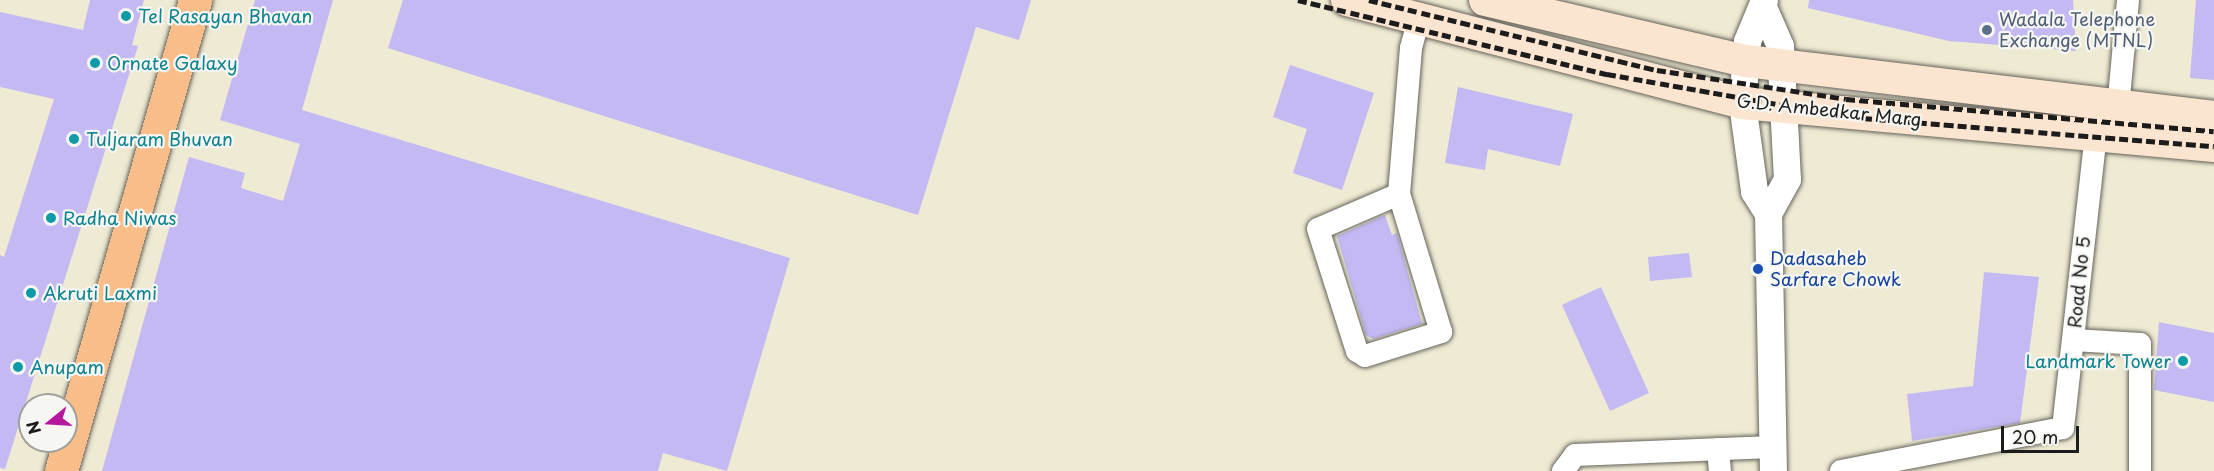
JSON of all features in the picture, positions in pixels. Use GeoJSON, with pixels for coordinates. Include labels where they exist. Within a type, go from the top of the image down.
{"type":"FeatureCollection","features":[{"type":"Feature","properties":{"kind":"main road"},"geometry":{"type":"LineString","coordinates":[[61,471],[195,0]]}},
{"type":"Feature","properties":{"kind":"main road","name":"G.D. Ambedkar Marg"},"geometry":{"type":"LineString","coordinates":[[1347,0],[1409,11],[1742,103],[1781,109],[2214,117]]}},
{"type":"Feature","properties":{"kind":"main road","name":"G.D. Ambedkar Marg"},"geometry":{"type":"LineString","coordinates":[[1485,0],[1746,61],[2104,116],[2214,146]]}},
{"type":"Feature","properties":{"kind":"street","name":"Road No 5"},"geometry":{"type":"LineString","coordinates":[[1841,471],[2063,428],[2104,116],[2128,0]]}},
{"type":"Feature","properties":{"kind":"street"},"geometry":{"type":"LineString","coordinates":[[1764,5],[1747,41],[1742,103],[1754,191],[1768,213]]}},
{"type":"Feature","properties":{"kind":"street"},"geometry":{"type":"LineString","coordinates":[[1563,471],[1575,455],[1719,460],[1772,459],[1768,213],[1787,179],[1781,109],[1782,65],[1764,5]]}},
{"type":"Feature","properties":{"kind":"street"},"geometry":{"type":"LineString","coordinates":[[1399,194],[1318,229],[1357,351],[1365,356],[1441,332],[1399,194],[1410,60],[1409,11]]}},
{"type":"Feature","properties":{"kind":"street"},"geometry":{"type":"LineString","coordinates":[[2074,340],[2140,344],[2140,471]]}},
{"type":"Feature","properties":{"kind":"building"},"geometry":{"type":"Polygon","coordinates":[[[90,0],[144,0],[132,45],[138,46],[29,393],[18,393],[18,428],[5,469],[0,468],[0,255],[4,257],[54,99],[0,87],[0,12],[83,30],[90,0]]]}},
{"type":"Feature","properties":{"kind":"building"},"geometry":{"type":"Polygon","coordinates":[[[255,0],[333,0],[302,110],[790,258],[727,471],[663,453],[658,471],[102,471],[189,157],[245,173],[241,188],[283,201],[300,144],[220,120],[255,0]]]}},
{"type":"Feature","properties":{"kind":"building"},"geometry":{"type":"Polygon","coordinates":[[[403,0],[1031,0],[1019,40],[976,27],[918,215],[388,48],[403,0]]]}},
{"type":"Feature","properties":{"kind":"building","name":"Wadala Telephone Exchange (MTNL)"},"geometry":{"type":"Polygon","coordinates":[[[1809,0],[2073,0],[2076,51],[1949,41],[1808,8],[1809,0]]]}},
{"type":"Feature","properties":{"kind":"building"},"geometry":{"type":"Polygon","coordinates":[[[2196,0],[2214,0],[2214,80],[2190,78],[2196,0]]]}},
{"type":"Feature","properties":{"kind":"building"},"geometry":{"type":"Polygon","coordinates":[[[1290,65],[1374,93],[1342,190],[1293,173],[1307,129],[1273,117],[1290,65]]]}},
{"type":"Feature","properties":{"kind":"building"},"geometry":{"type":"Polygon","coordinates":[[[1458,87],[1573,114],[1560,166],[1488,149],[1485,170],[1445,163],[1458,87]]]}},
{"type":"Feature","properties":{"kind":"building"},"geometry":{"type":"Polygon","coordinates":[[[1385,215],[1392,235],[1397,233],[1422,324],[1373,339],[1366,335],[1337,236],[1385,215]]]}},
{"type":"Feature","properties":{"kind":"building"},"geometry":{"type":"Polygon","coordinates":[[[1689,253],[1692,277],[1650,281],[1648,257],[1689,253]]]}},
{"type":"Feature","properties":{"kind":"building"},"geometry":{"type":"Polygon","coordinates":[[[1984,272],[2039,277],[2020,423],[1912,441],[1907,394],[1973,386],[1984,272]]]}},
{"type":"Feature","properties":{"kind":"building"},"geometry":{"type":"Polygon","coordinates":[[[1601,287],[1649,393],[1610,411],[1562,305],[1601,287]]]}},
{"type":"Feature","properties":{"kind":"building","name":"Landmark Tower"},"geometry":{"type":"Polygon","coordinates":[[[2159,322],[2214,333],[2214,402],[2154,390],[2159,322]]]}},
{"type":"Feature","properties":{"kind":"railway"},"geometry":{"type":"LineString","coordinates":[[1298,0],[1607,74],[1850,117],[2214,146]]}},
{"type":"Feature","properties":{"kind":"railway"},"geometry":{"type":"LineString","coordinates":[[1369,0],[1657,70],[1846,99],[2214,131]]}},
{"type":"Feature","properties":{"kind":"place","name":"Tel Rasayan Bhavan"},"geometry":{"type":"Point","coordinates":[126,16]}},
{"type":"Feature","properties":{"kind":"place","name":"Wadala Telephone Exchange (MTNL)"},"geometry":{"type":"Point","coordinates":[1987,30]}},
{"type":"Feature","properties":{"kind":"place","name":"Ornate Galaxy"},"geometry":{"type":"Point","coordinates":[95,63]}},
{"type":"Feature","properties":{"kind":"place","name":"Tuljaram Bhuvan"},"geometry":{"type":"Point","coordinates":[74,139]}},
{"type":"Feature","properties":{"kind":"place","name":"Radha Niwas"},"geometry":{"type":"Point","coordinates":[51,218]}},
{"type":"Feature","properties":{"kind":"place","name":"Dadasaheb Sarfare Chowk"},"geometry":{"type":"Point","coordinates":[1758,269]}},
{"type":"Feature","properties":{"kind":"place","name":"Akruti Laxmi"},"geometry":{"type":"Point","coordinates":[31,293]}},
{"type":"Feature","properties":{"kind":"place","name":"Landmark Tower"},"geometry":{"type":"Point","coordinates":[2183,361]}},
{"type":"Feature","properties":{"kind":"place","name":"Anupam"},"geometry":{"type":"Point","coordinates":[18,367]}}]}
